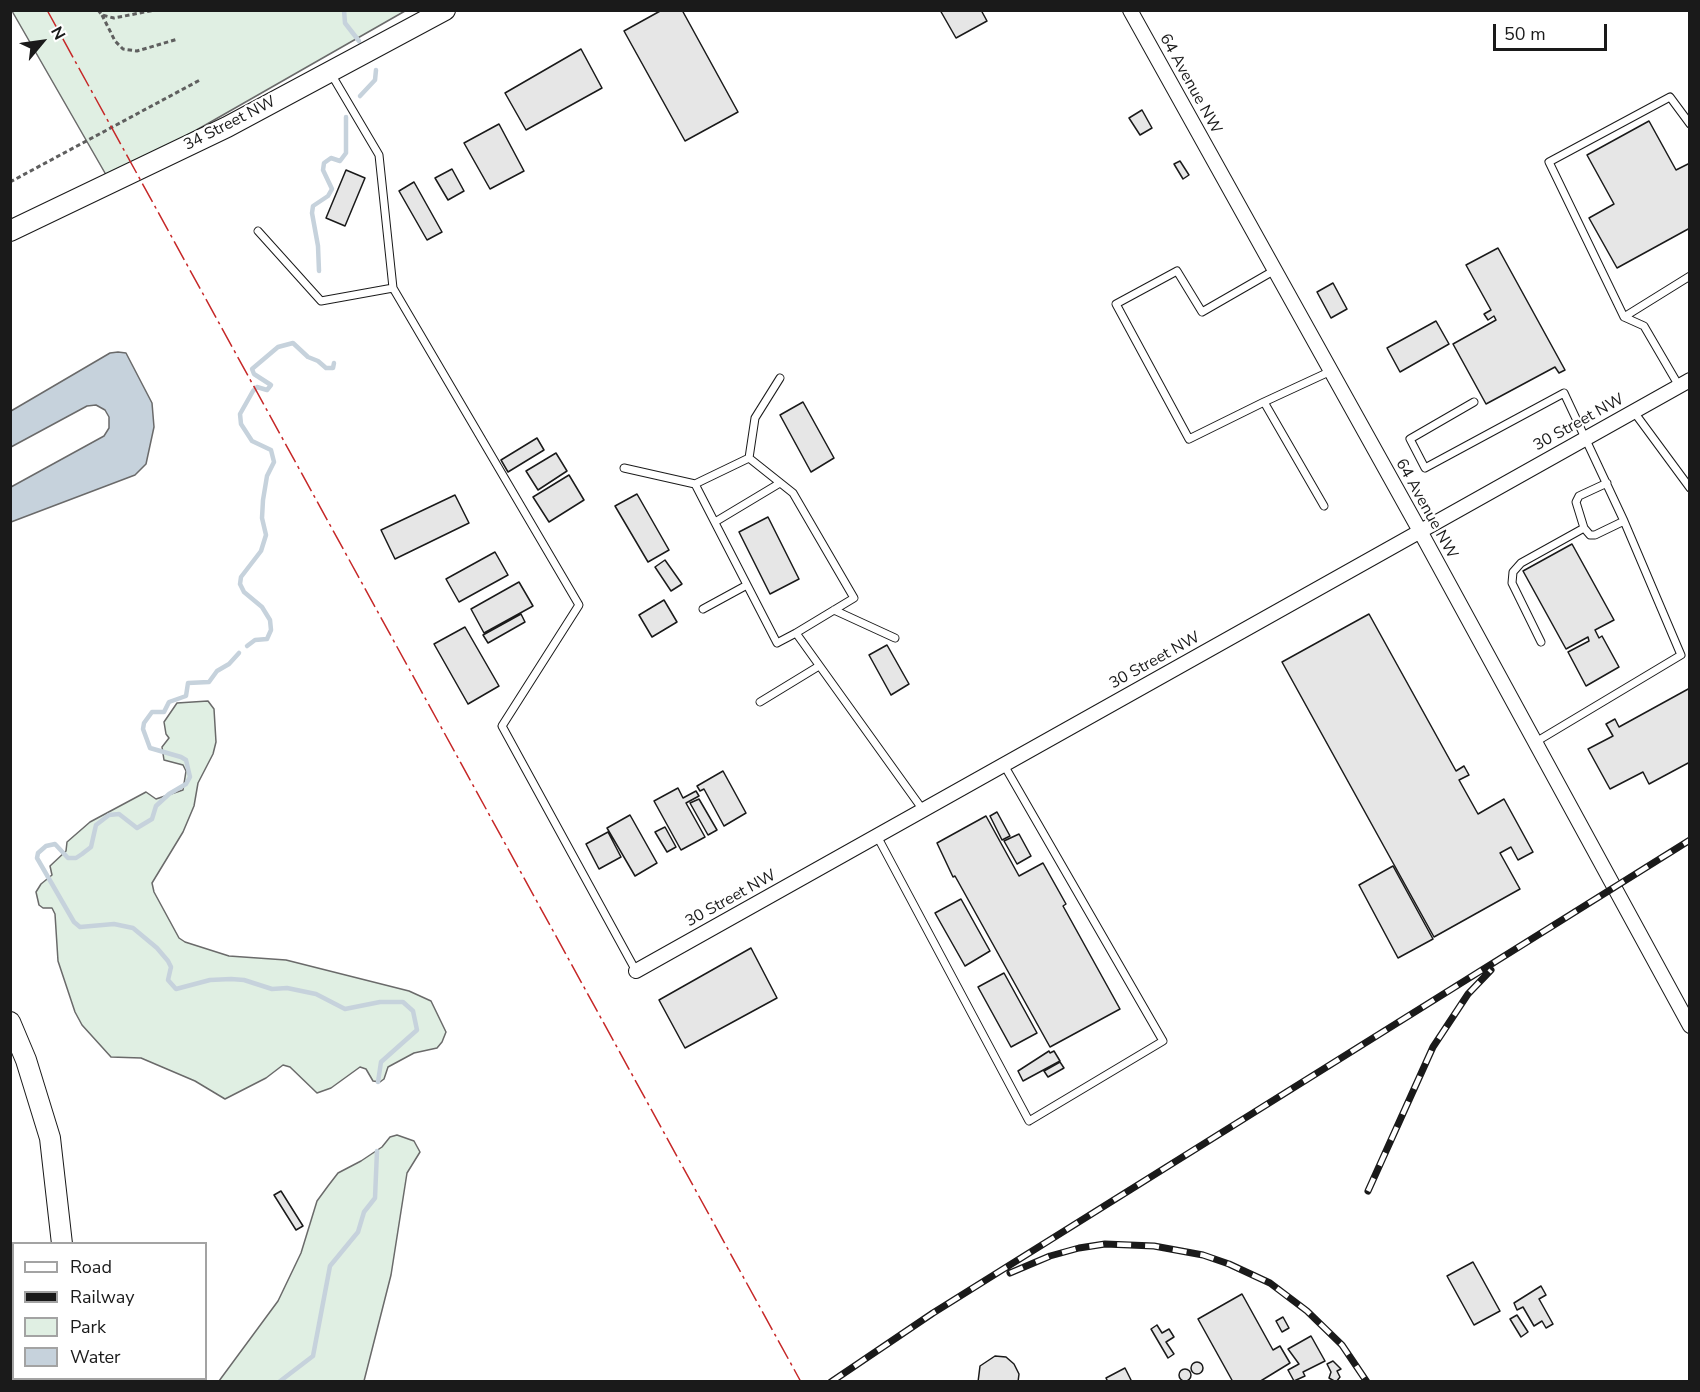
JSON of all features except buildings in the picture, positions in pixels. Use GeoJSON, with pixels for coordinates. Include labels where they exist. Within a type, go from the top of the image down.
{"type":"FeatureCollection","features":[{"type":"Feature","properties":{"kind":"main road","name":"34 Street NW"},"geometry":{"type":"LineString","coordinates":[[10,231],[227,127],[446,10]]}},
{"type":"Feature","properties":{"kind":"main road"},"geometry":{"type":"LineString","coordinates":[[10,1022],[27,1060],[50,1138],[62,1242]]}},
{"type":"Feature","properties":{"kind":"street","name":"64 Avenue NW"},"geometry":{"type":"LineString","coordinates":[[1130,10],[1419,531],[1689,1026]]}},
{"type":"Feature","properties":{"kind":"street","name":"30 Street NW"},"geometry":{"type":"LineString","coordinates":[[636,971],[1684,383]]}},
{"type":"Feature","properties":{"kind":"lane"},"geometry":{"type":"LineString","coordinates":[[330,72],[379,154],[393,288],[579,605],[502,726],[636,971]]}},
{"type":"Feature","properties":{"kind":"lane"},"geometry":{"type":"LineString","coordinates":[[1684,383],[1644,326],[1624,317],[1549,162],[1670,97],[1689,124]]}},
{"type":"Feature","properties":{"kind":"lane"},"geometry":{"type":"LineString","coordinates":[[258,231],[321,301],[393,288]]}},
{"type":"Feature","properties":{"kind":"lane"},"geometry":{"type":"LineString","coordinates":[[1275,270],[1202,312],[1177,271],[1116,304],[1189,439],[1330,371]]}},
{"type":"Feature","properties":{"kind":"lane"},"geometry":{"type":"LineString","coordinates":[[1624,317],[1689,276]]}},
{"type":"Feature","properties":{"kind":"lane"},"geometry":{"type":"LineString","coordinates":[[749,458],[755,418],[780,378]]}},
{"type":"Feature","properties":{"kind":"lane"},"geometry":{"type":"LineString","coordinates":[[1474,402],[1410,439],[1425,468],[1564,393],[1624,521],[1681,655],[1534,743]]}},
{"type":"Feature","properties":{"kind":"lane"},"geometry":{"type":"LineString","coordinates":[[1264,402],[1324,506]]}},
{"type":"Feature","properties":{"kind":"lane"},"geometry":{"type":"LineString","coordinates":[[1634,412],[1689,488]]}},
{"type":"Feature","properties":{"kind":"lane"},"geometry":{"type":"LineString","coordinates":[[695,484],[777,643],[854,598],[793,493],[749,458]]}},
{"type":"Feature","properties":{"kind":"lane"},"geometry":{"type":"LineString","coordinates":[[624,468],[695,484],[749,458]]}},
{"type":"Feature","properties":{"kind":"lane"},"geometry":{"type":"LineString","coordinates":[[715,522],[780,483]]}},
{"type":"Feature","properties":{"kind":"lane"},"geometry":{"type":"LineString","coordinates":[[1607,483],[1579,496],[1576,502],[1584,528],[1590,535],[1595,536],[1624,521]]}},
{"type":"Feature","properties":{"kind":"lane"},"geometry":{"type":"LineString","coordinates":[[1541,642],[1512,583],[1513,572],[1521,563],[1584,528]]}},
{"type":"Feature","properties":{"kind":"lane"},"geometry":{"type":"LineString","coordinates":[[703,609],[747,585]]}},
{"type":"Feature","properties":{"kind":"lane"},"geometry":{"type":"LineString","coordinates":[[834,610],[895,638]]}},
{"type":"Feature","properties":{"kind":"lane"},"geometry":{"type":"LineString","coordinates":[[796,633],[923,810]]}},
{"type":"Feature","properties":{"kind":"lane"},"geometry":{"type":"LineString","coordinates":[[760,702],[819,666]]}},
{"type":"Feature","properties":{"kind":"lane"},"geometry":{"type":"LineString","coordinates":[[877,836],[1029,1121],[1163,1041],[1004,765]]}},
{"type":"Feature","properties":{"kind":"path"},"geometry":{"type":"LineString","coordinates":[[98,10],[115,41],[123,49],[136,51],[178,39]]}},
{"type":"Feature","properties":{"kind":"path"},"geometry":{"type":"LineString","coordinates":[[102,15],[114,18],[155,10]]}},
{"type":"Feature","properties":{"kind":"path"},"geometry":{"type":"LineString","coordinates":[[10,182],[200,80]]}},
{"type":"Feature","properties":{"kind":"green space"},"geometry":{"type":"Polygon","coordinates":[[[12,11],[405,11],[109,180],[12,11]]]}},
{"type":"Feature","properties":{"kind":"green space"},"geometry":{"type":"Polygon","coordinates":[[[208,701],[214,709],[216,742],[213,754],[198,783],[194,806],[183,832],[152,883],[154,892],[179,938],[185,942],[229,956],[286,960],[409,991],[431,1001],[446,1032],[442,1042],[437,1048],[414,1053],[388,1067],[384,1079],[380,1082],[373,1081],[366,1069],[360,1067],[331,1088],[317,1093],[290,1067],[283,1065],[266,1078],[225,1099],[195,1081],[141,1058],[111,1057],[82,1025],[75,1012],[58,961],[55,914],[52,908],[43,908],[39,905],[36,892],[41,884],[52,875],[50,866],[66,851],[67,842],[90,822],[146,792],[156,799],[183,790],[186,771],[183,765],[164,760],[162,747],[169,738],[164,722],[177,703],[208,701]]]}},
{"type":"Feature","properties":{"kind":"green space"},"geometry":{"type":"Polygon","coordinates":[[[397,1135],[414,1141],[420,1152],[407,1173],[391,1275],[364,1381],[219,1381],[278,1301],[301,1253],[317,1201],[338,1173],[361,1161],[382,1147],[390,1137],[397,1135]]]}},
{"type":"Feature","properties":{"kind":"water"},"geometry":{"type":"Polygon","coordinates":[[[110,353],[126,353],[152,403],[154,427],[146,464],[135,475],[11,522],[11,487],[104,436],[109,428],[109,417],[105,410],[96,405],[87,406],[11,447],[11,411],[110,353]]]}},
{"type":"Feature","properties":{"kind":"waterway"},"geometry":{"type":"LineString","coordinates":[[344,10],[345,23],[359,41]]}},
{"type":"Feature","properties":{"kind":"waterway"},"geometry":{"type":"LineString","coordinates":[[360,96],[375,80],[376,70]]}},
{"type":"Feature","properties":{"kind":"waterway"},"geometry":{"type":"LineString","coordinates":[[319,271],[313,206],[328,196],[332,189],[323,170],[324,163],[331,158],[340,161],[346,153],[346,117]]}},
{"type":"Feature","properties":{"kind":"waterway"},"geometry":{"type":"LineString","coordinates":[[247,646],[255,640],[267,639],[271,630],[270,620],[262,607],[244,592],[240,584],[241,577],[261,551],[266,535],[262,518],[263,500],[267,476],[274,462],[271,450],[252,441],[241,424],[240,414],[253,391],[257,387],[267,390],[271,385],[254,374],[252,369],[278,347],[293,343],[308,357],[318,361],[326,368],[333,368],[334,363]]}},
{"type":"Feature","properties":{"kind":"waterway"},"geometry":{"type":"LineString","coordinates":[[239,653],[229,664],[217,671],[209,682],[188,683],[186,696],[169,702],[164,712],[152,712],[144,723],[143,729],[150,748],[186,760],[190,777],[186,784],[169,794],[156,806],[152,819],[137,828],[119,814],[109,815],[96,825],[91,847],[76,858],[68,858],[55,844],[46,846],[38,853],[37,858],[74,922],[80,927],[114,924],[133,928],[157,948],[168,961],[171,967],[168,980],[176,989],[210,980],[231,979],[244,980],[272,989],[287,988],[316,994],[345,1009],[380,1002],[403,1002],[413,1011],[417,1030],[381,1062],[378,1082]]}},
{"type":"Feature","properties":{"kind":"waterway"},"geometry":{"type":"LineString","coordinates":[[279,1382],[313,1356],[330,1266],[358,1232],[364,1212],[375,1198],[377,1151]]}},
{"type":"Feature","properties":{"kind":"railway"},"geometry":{"type":"LineString","coordinates":[[831,1382],[933,1313],[1690,840]]}},
{"type":"Feature","properties":{"kind":"railway"},"geometry":{"type":"LineString","coordinates":[[1368,1191],[1433,1047],[1468,994],[1491,970]]}},
{"type":"Feature","properties":{"kind":"railway"},"geometry":{"type":"LineString","coordinates":[[1010,1273],[1050,1256],[1105,1244],[1154,1246],[1203,1255],[1270,1283],[1307,1311],[1342,1345],[1367,1382]]}},
{"type":"Feature","properties":{"kind":"power"},"geometry":{"type":"LineString","coordinates":[[47,10],[801,1382]]}}]}
